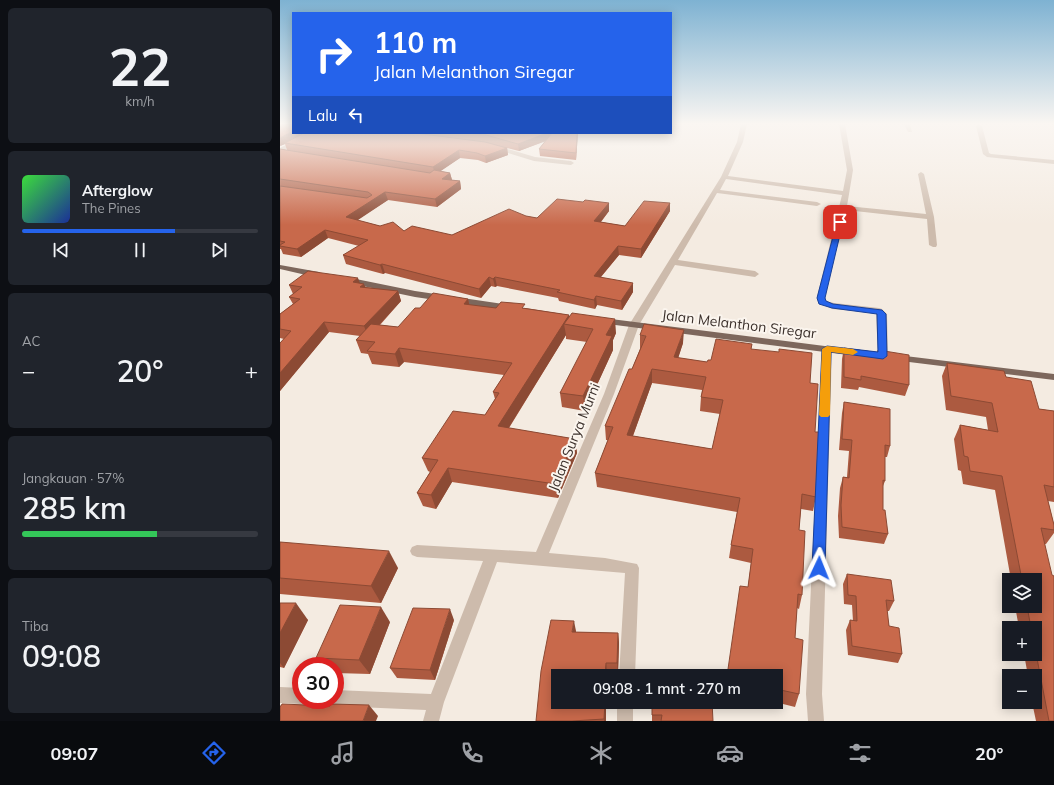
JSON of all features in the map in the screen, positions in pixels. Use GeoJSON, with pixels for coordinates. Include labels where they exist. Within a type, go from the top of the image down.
{"type":"FeatureCollection","features":[{"type":"Feature","properties":{"kind":"main road"},"geometry":{"type":"LineString","coordinates":[[280,267],[325,276]]}},
{"type":"Feature","properties":{"kind":"main road"},"geometry":{"type":"LineString","coordinates":[[340,279],[415,294],[517,309]]}},
{"type":"Feature","properties":{"kind":"main road","name":"Jalan Melanthon Siregar"},"geometry":{"type":"LineString","coordinates":[[596,320],[634,326],[1054,377]]}},
{"type":"Feature","properties":{"kind":"street"},"geometry":{"type":"LineString","coordinates":[[529,158],[571,162]]}},
{"type":"Feature","properties":{"kind":"street","name":"Jalan Surya Murni"},"geometry":{"type":"LineString","coordinates":[[540,558],[609,394],[634,326],[674,262],[695,222],[724,177],[733,158]]}},
{"type":"Feature","properties":{"kind":"street"},"geometry":{"type":"LineString","coordinates":[[848,158],[850,170],[846,193],[821,298],[822,302],[832,306],[879,312],[882,314],[876,355]]}},
{"type":"Feature","properties":{"kind":"street"},"geometry":{"type":"LineString","coordinates":[[1007,158],[1054,162]]}},
{"type":"Feature","properties":{"kind":"street"},"geometry":{"type":"LineString","coordinates":[[921,174],[930,217],[933,245]]}},
{"type":"Feature","properties":{"kind":"street"},"geometry":{"type":"LineString","coordinates":[[724,177],[846,193]]}},
{"type":"Feature","properties":{"kind":"street"},"geometry":{"type":"LineString","coordinates":[[715,191],[817,204]]}},
{"type":"Feature","properties":{"kind":"street"},"geometry":{"type":"LineString","coordinates":[[843,208],[930,217]]}},
{"type":"Feature","properties":{"kind":"street"},"geometry":{"type":"LineString","coordinates":[[674,262],[755,274]]}},
{"type":"Feature","properties":{"kind":"street"},"geometry":{"type":"LineString","coordinates":[[816,721],[814,694],[827,349]]}},
{"type":"Feature","properties":{"kind":"street"},"geometry":{"type":"LineString","coordinates":[[417,551],[592,562],[632,568],[627,669]]}},
{"type":"Feature","properties":{"kind":"street"},"geometry":{"type":"LineString","coordinates":[[431,721],[436,702],[492,556]]}},
{"type":"Feature","properties":{"kind":"street"},"geometry":{"type":"LineString","coordinates":[[280,695],[292,696]]}},
{"type":"Feature","properties":{"kind":"street"},"geometry":{"type":"LineString","coordinates":[[344,698],[436,702]]}},
{"type":"Feature","properties":{"kind":"street"},"geometry":{"type":"LineString","coordinates":[[625,709],[625,721]]}},
{"type":"Feature","properties":{"kind":"building"},"geometry":{"type":"Polygon","coordinates":[[[280,158],[334,158],[430,173],[434,170],[450,173],[442,179],[460,181],[435,199],[385,192],[346,217],[380,226],[393,222],[404,231],[412,226],[452,235],[509,209],[526,216],[537,218],[557,199],[609,203],[594,221],[625,226],[644,201],[670,203],[641,249],[618,246],[594,276],[633,283],[621,301],[596,296],[594,300],[557,292],[560,290],[495,277],[493,279],[489,277],[479,289],[382,264],[380,265],[343,255],[368,240],[325,230],[297,249],[280,246],[285,242],[280,241],[280,186],[367,198],[372,195],[368,192],[280,179],[280,158]]]}},
{"type":"Feature","properties":{"kind":"building"},"geometry":{"type":"Polygon","coordinates":[[[375,158],[447,158],[433,167],[375,158]]]}},
{"type":"Feature","properties":{"kind":"building"},"geometry":{"type":"Polygon","coordinates":[[[308,271],[358,278],[353,282],[364,284],[360,287],[398,291],[364,326],[324,322],[280,373],[280,343],[291,331],[280,329],[280,314],[300,299],[289,297],[302,287],[289,285],[308,271]]]}},
{"type":"Feature","properties":{"kind":"building"},"geometry":{"type":"Polygon","coordinates":[[[433,293],[468,299],[464,304],[496,308],[501,302],[525,304],[522,308],[569,315],[498,426],[575,439],[555,484],[448,468],[431,495],[417,493],[438,460],[422,458],[453,411],[485,415],[499,393],[493,392],[512,363],[399,348],[395,354],[367,351],[375,342],[356,340],[371,324],[398,327],[415,308],[420,308],[433,293]]]}},
{"type":"Feature","properties":{"kind":"building"},"geometry":{"type":"Polygon","coordinates":[[[572,313],[615,319],[606,335],[612,336],[583,396],[560,393],[593,329],[564,324],[572,313]]]}},
{"type":"Feature","properties":{"kind":"building"},"geometry":{"type":"Polygon","coordinates":[[[644,324],[684,330],[674,357],[707,362],[708,360],[711,360],[716,339],[752,344],[751,349],[779,352],[779,349],[812,353],[810,383],[818,384],[815,432],[819,432],[816,497],[802,494],[799,530],[805,531],[802,595],[798,594],[795,638],[803,640],[799,694],[783,691],[783,669],[728,669],[740,586],[748,587],[753,549],[731,545],[740,498],[595,473],[613,427],[605,426],[629,369],[632,369],[646,336],[640,335],[644,324]],[[652,369],[627,435],[712,449],[723,400],[701,397],[706,377],[652,369]]]}},
{"type":"Feature","properties":{"kind":"building"},"geometry":{"type":"Polygon","coordinates":[[[844,348],[878,353],[878,350],[909,355],[909,385],[861,376],[861,380],[844,377],[844,348]]]}},
{"type":"Feature","properties":{"kind":"building"},"geometry":{"type":"Polygon","coordinates":[[[947,363],[1004,371],[1006,377],[1031,381],[1039,409],[1054,411],[1054,487],[1044,485],[1054,530],[1041,528],[1052,575],[1054,576],[1054,721],[1049,721],[1042,684],[1042,669],[1039,669],[1037,661],[1042,661],[1042,621],[1030,621],[1028,613],[1042,613],[1042,573],[1021,573],[1002,476],[970,471],[968,457],[964,456],[960,425],[998,432],[992,403],[951,396],[947,363]]]}},
{"type":"Feature","properties":{"kind":"building"},"geometry":{"type":"Polygon","coordinates":[[[844,402],[890,409],[890,446],[885,445],[885,481],[883,480],[883,510],[885,510],[888,534],[842,527],[841,505],[843,477],[849,478],[852,440],[842,439],[844,402]]]}},
{"type":"Feature","properties":{"kind":"building"},"geometry":{"type":"Polygon","coordinates":[[[280,542],[389,551],[371,586],[280,578],[280,542]]]}},
{"type":"Feature","properties":{"kind":"building"},"geometry":{"type":"Polygon","coordinates":[[[847,574],[891,580],[894,601],[886,600],[889,626],[899,628],[902,654],[852,646],[850,620],[857,621],[856,596],[848,595],[847,574]]]}},
{"type":"Feature","properties":{"kind":"building"},"geometry":{"type":"Polygon","coordinates":[[[280,603],[296,603],[280,633],[280,603]]]}},
{"type":"Feature","properties":{"kind":"building"},"geometry":{"type":"Polygon","coordinates":[[[340,605],[381,607],[359,660],[344,659],[344,657],[316,657],[340,605]]]}},
{"type":"Feature","properties":{"kind":"building"},"geometry":{"type":"Polygon","coordinates":[[[413,608],[450,609],[430,670],[390,668],[413,608]]]}},
{"type":"Feature","properties":{"kind":"building"},"geometry":{"type":"Polygon","coordinates":[[[551,620],[574,621],[572,632],[618,633],[617,663],[606,663],[606,669],[551,669],[551,709],[605,709],[604,719],[536,721],[541,671],[551,620]]]}},
{"type":"Feature","properties":{"kind":"building"},"geometry":{"type":"Polygon","coordinates":[[[282,704],[292,704],[292,709],[344,709],[344,704],[369,705],[363,721],[280,721],[282,704]]]}},
{"type":"Feature","properties":{"kind":"building"},"geometry":{"type":"Polygon","coordinates":[[[652,709],[712,709],[713,721],[661,721],[662,715],[652,715],[652,709]]]}},
{"type":"Feature","properties":{"kind":"slow traffic"},"geometry":{"type":"LineString","coordinates":[[824,415],[827,349],[853,352]]}},
{"type":"Feature","properties":{"kind":"route"},"geometry":{"type":"LineString","coordinates":[[819,568],[827,349],[883,356],[882,314],[875,310],[832,306],[822,302],[821,298],[840,222]]}}]}
